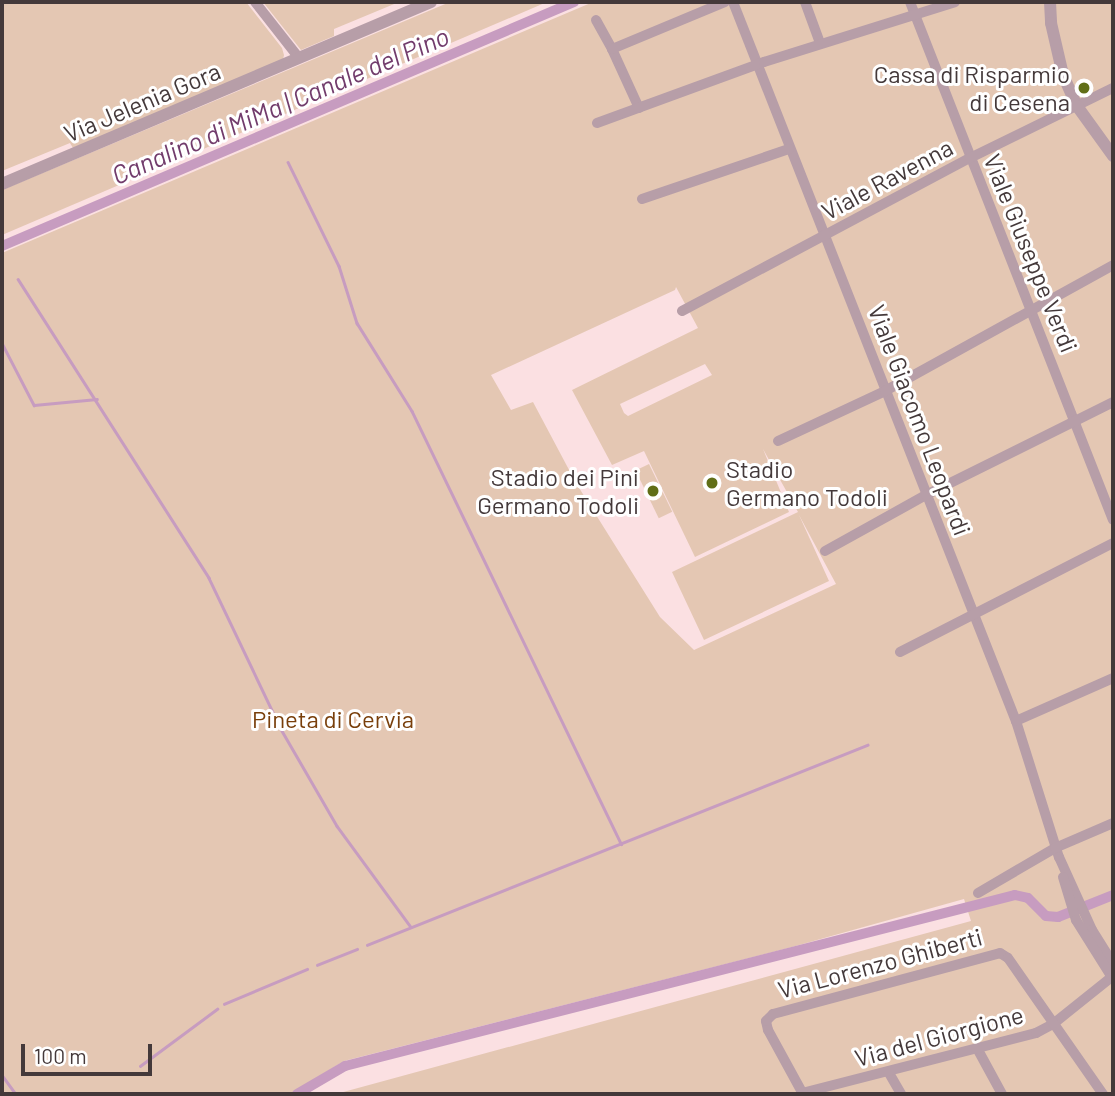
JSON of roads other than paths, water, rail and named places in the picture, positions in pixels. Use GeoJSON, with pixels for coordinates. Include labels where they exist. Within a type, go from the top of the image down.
{"type":"FeatureCollection","features":[{"type":"Feature","properties":{"kind":"street"},"geometry":{"type":"LineString","coordinates":[[255,2],[299,58]]}},
{"type":"Feature","properties":{"kind":"street","name":"Via Jelenia Gora"},"geometry":{"type":"LineString","coordinates":[[2,184],[431,2]]}},
{"type":"Feature","properties":{"kind":"street"},"geometry":{"type":"LineString","coordinates":[[612,49],[725,2]]}},
{"type":"Feature","properties":{"kind":"street","name":"Viale Giacomo Leopardi"},"geometry":{"type":"LineString","coordinates":[[733,2],[1016,721],[1074,900],[1112,977]]}},
{"type":"Feature","properties":{"kind":"street"},"geometry":{"type":"LineString","coordinates":[[805,2],[820,43]]}},
{"type":"Feature","properties":{"kind":"street","name":"Viale Giuseppe Verdi"},"geometry":{"type":"LineString","coordinates":[[910,2],[1113,520]]}},
{"type":"Feature","properties":{"kind":"street"},"geometry":{"type":"LineString","coordinates":[[597,123],[820,43],[955,2]]}},
{"type":"Feature","properties":{"kind":"street"},"geometry":{"type":"LineString","coordinates":[[1050,2],[1057,54],[1077,106],[1113,156]]}},
{"type":"Feature","properties":{"kind":"street"},"geometry":{"type":"LineString","coordinates":[[596,20],[639,108]]}},
{"type":"Feature","properties":{"kind":"street","name":"Viale Ravenna"},"geometry":{"type":"LineString","coordinates":[[682,311],[970,158],[1113,88]]}},
{"type":"Feature","properties":{"kind":"street"},"geometry":{"type":"LineString","coordinates":[[642,199],[789,149]]}},
{"type":"Feature","properties":{"kind":"street"},"geometry":{"type":"LineString","coordinates":[[778,440],[885,391],[1113,265]]}},
{"type":"Feature","properties":{"kind":"street"},"geometry":{"type":"LineString","coordinates":[[825,551],[926,495],[1113,402]]}},
{"type":"Feature","properties":{"kind":"street"},"geometry":{"type":"LineString","coordinates":[[900,652],[1113,543]]}},
{"type":"Feature","properties":{"kind":"street"},"geometry":{"type":"LineString","coordinates":[[1016,721],[1113,678]]}},
{"type":"Feature","properties":{"kind":"street"},"geometry":{"type":"LineString","coordinates":[[978,893],[1113,823]]}},
{"type":"Feature","properties":{"kind":"street","name":"Viale Giacomo Leopardi"},"geometry":{"type":"LineString","coordinates":[[1081,918],[1111,961]]}},
{"type":"Feature","properties":{"kind":"street","name":"Via Lorenzo Ghiberti"},"geometry":{"type":"LineString","coordinates":[[802,1094],[768,1030],[766,1021],[773,1014],[1000,953],[1008,958],[1053,1024]]}},
{"type":"Feature","properties":{"kind":"street"},"geometry":{"type":"LineString","coordinates":[[1111,961],[1112,977]]}},
{"type":"Feature","properties":{"kind":"street","name":"Via del Giorgione"},"geometry":{"type":"LineString","coordinates":[[802,1094],[1036,1033],[1053,1024],[1112,977]]}},
{"type":"Feature","properties":{"kind":"street"},"geometry":{"type":"LineString","coordinates":[[1053,1024],[1103,1094]]}},
{"type":"Feature","properties":{"kind":"street"},"geometry":{"type":"LineString","coordinates":[[978,1050],[1002,1094]]}},
{"type":"Feature","properties":{"kind":"street"},"geometry":{"type":"LineString","coordinates":[[889,1073],[901,1094]]}},
{"type":"Feature","properties":{"kind":"waterway","name":"Canalino di MiMa | Canale del Pino"},"geometry":{"type":"LineString","coordinates":[[2,246],[574,2]]}},
{"type":"Feature","properties":{"kind":"waterway"},"geometry":{"type":"LineString","coordinates":[[288,162],[339,266],[357,323],[412,411],[621,844]]}},
{"type":"Feature","properties":{"kind":"waterway"},"geometry":{"type":"LineString","coordinates":[[18,279],[209,578],[281,729],[337,826],[411,927]]}},
{"type":"Feature","properties":{"kind":"waterway"},"geometry":{"type":"LineString","coordinates":[[2,343],[34,405],[97,399]]}},
{"type":"Feature","properties":{"kind":"waterway"},"geometry":{"type":"LineString","coordinates":[[367,945],[867,745]]}},
{"type":"Feature","properties":{"kind":"waterway"},"geometry":{"type":"LineString","coordinates":[[297,1094],[345,1066],[1015,895],[1028,898],[1046,916],[1058,917],[1113,895]]}},
{"type":"Feature","properties":{"kind":"waterway"},"geometry":{"type":"LineString","coordinates":[[317,965],[357,949]]}},
{"type":"Feature","properties":{"kind":"waterway"},"geometry":{"type":"LineString","coordinates":[[224,1004],[307,969]]}},
{"type":"Feature","properties":{"kind":"waterway"},"geometry":{"type":"LineString","coordinates":[[140,1066],[217,1009]]}},
{"type":"Feature","properties":{"kind":"waterway"},"geometry":{"type":"LineString","coordinates":[[2,1075],[16,1094]]}},
{"type":"Feature","properties":{"kind":"place","name":"Cassa di Risparmio di Cesena"},"geometry":{"type":"Point","coordinates":[1084,88]}},
{"type":"Feature","properties":{"kind":"place","name":"Stadio Germano Todoli"},"geometry":{"type":"Point","coordinates":[712,483]}},
{"type":"Feature","properties":{"kind":"place","name":"Stadio dei Pini Germano Todoli"},"geometry":{"type":"Point","coordinates":[653,491]}},
{"type":"Feature","properties":{"kind":"park label","name":"Pineta di Cervia"},"geometry":{"type":"Point","coordinates":[333,719]}}]}
